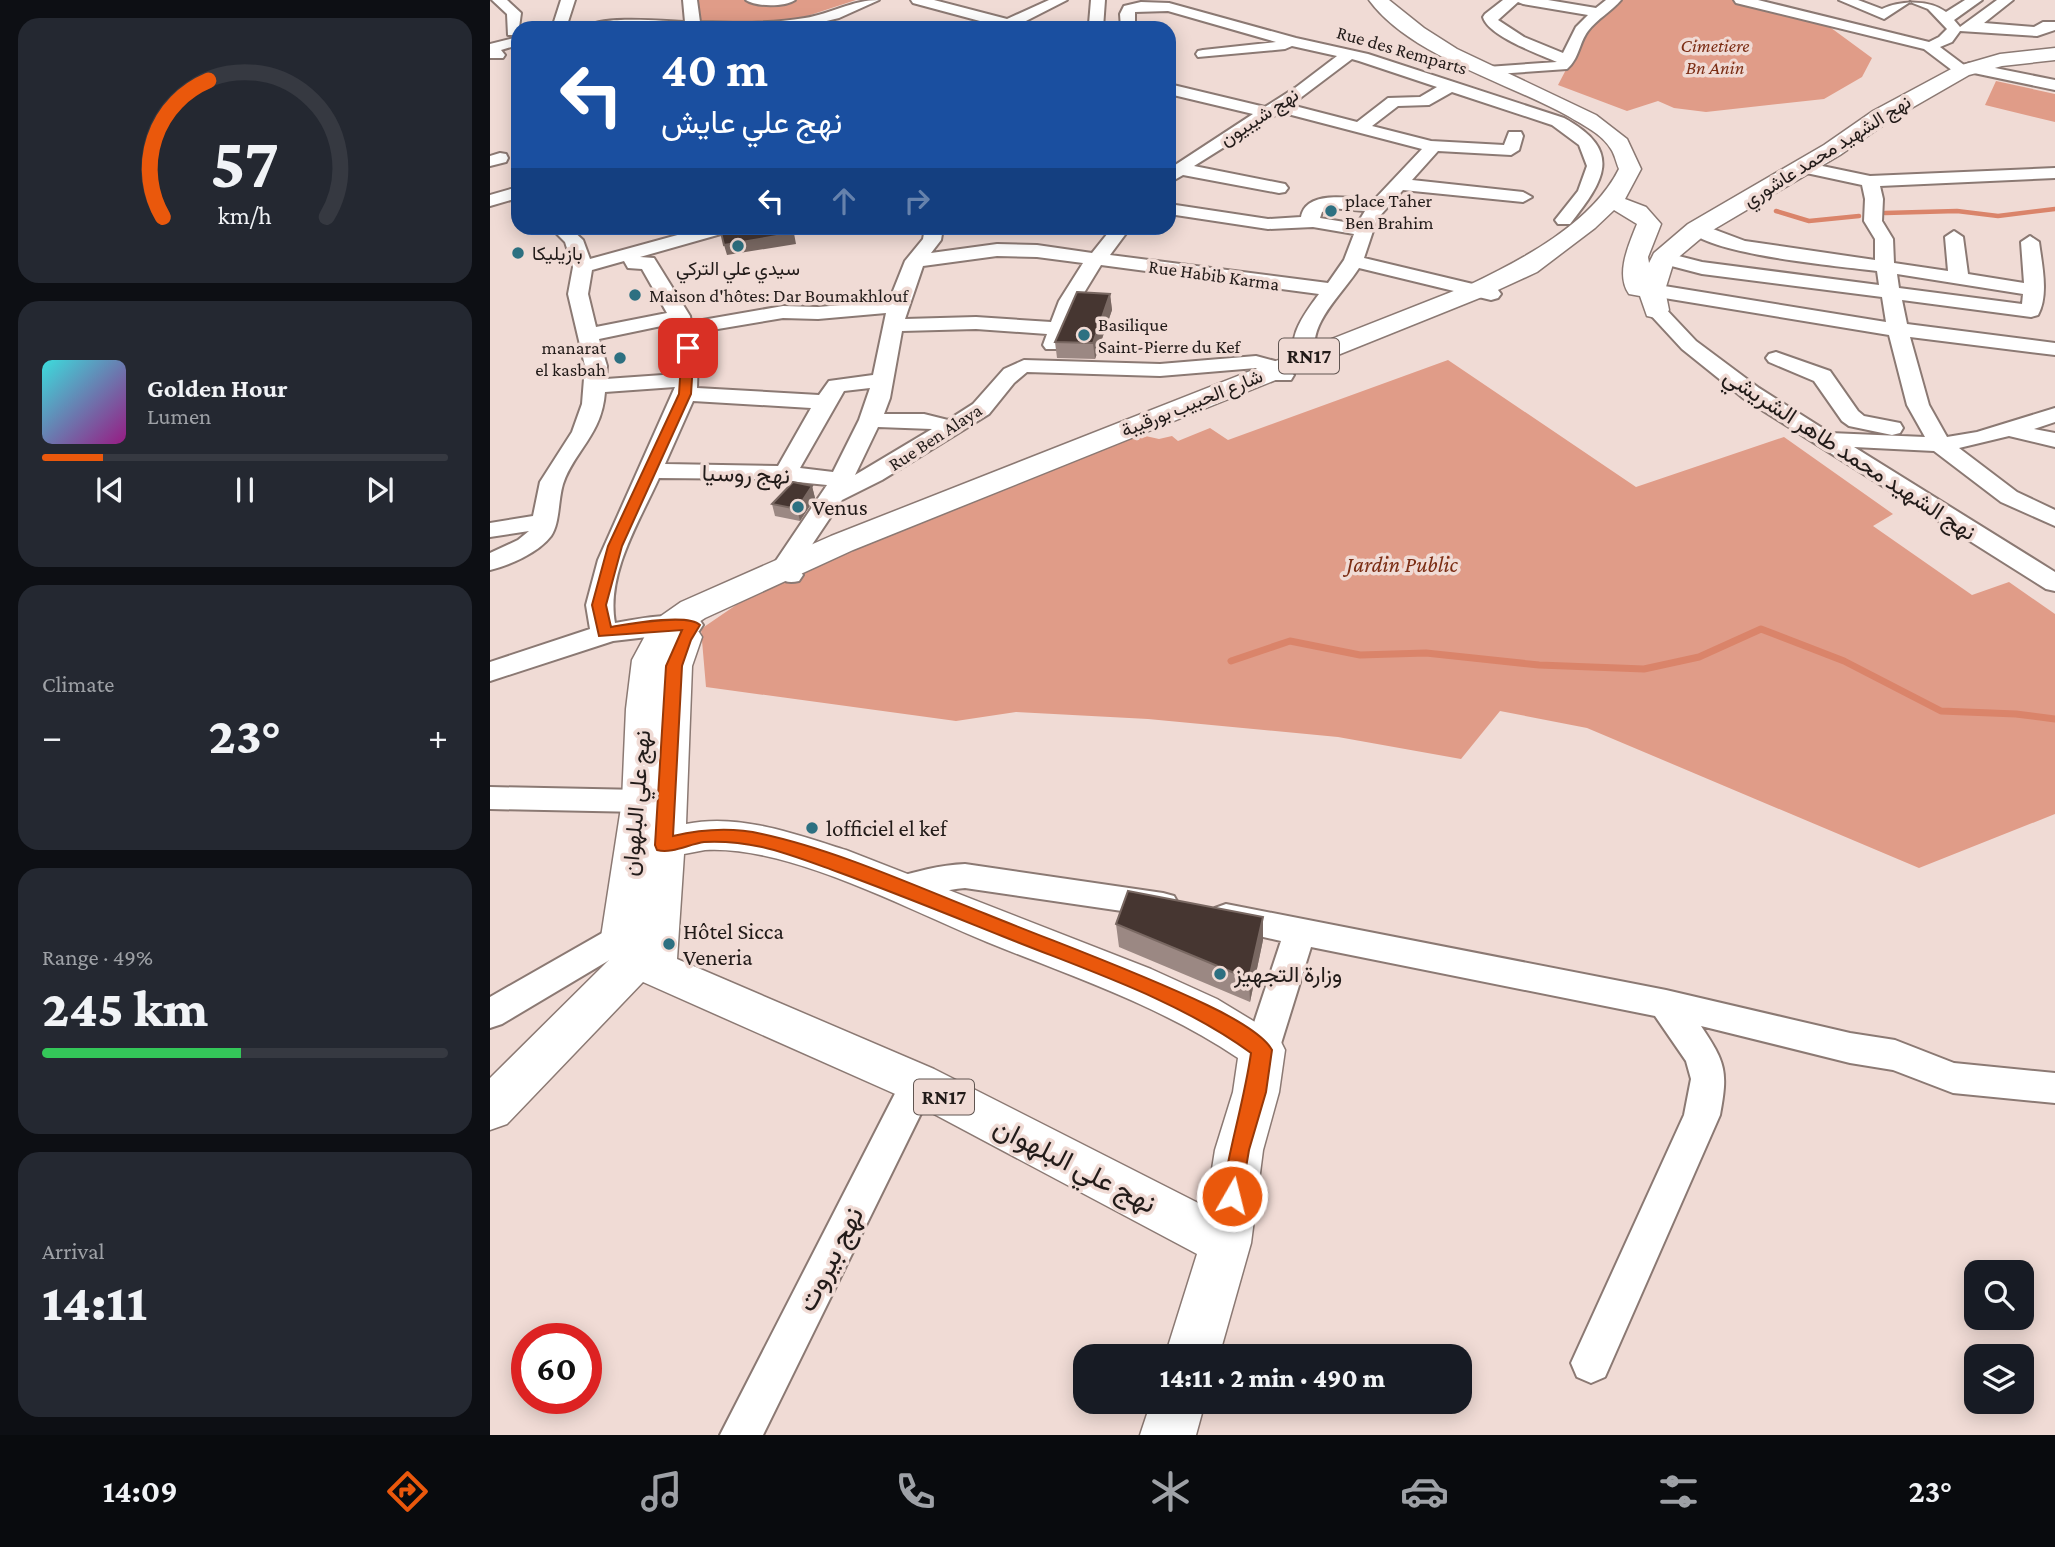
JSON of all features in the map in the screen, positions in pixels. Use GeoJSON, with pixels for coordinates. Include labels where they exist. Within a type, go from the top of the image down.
{"type":"FeatureCollection","features":[{"type":"Feature","properties":{"kind":"main road","name":"شارع الحبيب بورقيبة"},"geometry":{"type":"LineString","coordinates":[[683,625],[787,571],[1292,367],[1539,272],[1637,189],[1641,169],[1633,146],[1624,135],[1586,111],[1434,44],[1378,0]]}},
{"type":"Feature","properties":{"kind":"main road","name":"شارع الحبيب بورقيبة"},"geometry":{"type":"LineString","coordinates":[[1393,0],[1451,44],[1494,71]]}},
{"type":"Feature","properties":{"kind":"main road","name":"نهج الشهيد محمد عاشوري"},"geometry":{"type":"LineString","coordinates":[[1662,258],[1697,229],[1832,150],[1881,116],[1966,69],[2000,60],[2054,55]]}},
{"type":"Feature","properties":{"kind":"main road"},"geometry":{"type":"LineString","coordinates":[[1618,204],[1647,219],[1649,224],[1636,257],[1636,278],[1639,294],[1654,300],[1662,258]]}},
{"type":"Feature","properties":{"kind":"main road","name":"نهج علي البلهوان"},"geometry":{"type":"LineString","coordinates":[[649,848],[641,801],[644,709],[650,660],[658,642],[683,625]]}},
{"type":"Feature","properties":{"kind":"main road","name":"نهج علي البلهوان"},"geometry":{"type":"LineString","coordinates":[[683,625],[683,639],[674,666],[649,848],[642,953],[918,1083],[1226,1243]]}},
{"type":"Feature","properties":{"kind":"main road"},"geometry":{"type":"LineString","coordinates":[[649,848],[711,835],[761,840],[902,888],[1201,1011],[1262,1050],[1256,1092],[1239,1150],[1226,1243],[1196,1344]]}},
{"type":"Feature","properties":{"kind":"main road"},"geometry":{"type":"LineString","coordinates":[[490,1109],[642,953]]}},
{"type":"Feature","properties":{"kind":"main road"},"geometry":{"type":"LineString","coordinates":[[1168,1435],[1174,1414]]}},
{"type":"Feature","properties":{"kind":"street"},"geometry":{"type":"LineString","coordinates":[[500,0],[514,13],[515,21]]}},
{"type":"Feature","properties":{"kind":"street"},"geometry":{"type":"LineString","coordinates":[[561,21],[568,0]]}},
{"type":"Feature","properties":{"kind":"street"},"geometry":{"type":"LineString","coordinates":[[685,21],[690,0]]}},
{"type":"Feature","properties":{"kind":"street"},"geometry":{"type":"LineString","coordinates":[[753,0],[788,0]]}},
{"type":"Feature","properties":{"kind":"street"},"geometry":{"type":"LineString","coordinates":[[918,0],[996,21]]}},
{"type":"Feature","properties":{"kind":"street"},"geometry":{"type":"LineString","coordinates":[[1014,21],[1060,0]]}},
{"type":"Feature","properties":{"kind":"street"},"geometry":{"type":"LineString","coordinates":[[1096,21],[1098,0]]}},
{"type":"Feature","properties":{"kind":"street"},"geometry":{"type":"LineString","coordinates":[[1512,0],[1490,17],[1491,22],[1520,40],[1568,61]]}},
{"type":"Feature","properties":{"kind":"street"},"geometry":{"type":"LineString","coordinates":[[1523,0],[1599,13]]}},
{"type":"Feature","properties":{"kind":"street"},"geometry":{"type":"LineString","coordinates":[[1494,71],[1555,68],[1568,61],[1577,36],[1614,0]]}},
{"type":"Feature","properties":{"kind":"street"},"geometry":{"type":"LineString","coordinates":[[1741,0],[1803,7],[1870,33],[1928,46],[1966,69],[2055,85]]}},
{"type":"Feature","properties":{"kind":"street"},"geometry":{"type":"LineString","coordinates":[[1846,0],[1884,15],[1892,23],[1870,33]]}},
{"type":"Feature","properties":{"kind":"street"},"geometry":{"type":"LineString","coordinates":[[1884,15],[1904,0]]}},
{"type":"Feature","properties":{"kind":"street"},"geometry":{"type":"LineString","coordinates":[[1947,18],[1975,0]]}},
{"type":"Feature","properties":{"kind":"street"},"geometry":{"type":"LineString","coordinates":[[1928,46],[1942,42],[1972,26],[2006,0]]}},
{"type":"Feature","properties":{"kind":"street"},"geometry":{"type":"LineString","coordinates":[[808,21],[869,1]]}},
{"type":"Feature","properties":{"kind":"street"},"geometry":{"type":"LineString","coordinates":[[838,21],[869,1]]}},
{"type":"Feature","properties":{"kind":"street"},"geometry":{"type":"LineString","coordinates":[[1926,1],[1947,18],[1954,29],[1951,36]]}},
{"type":"Feature","properties":{"kind":"street","name":"Rue des Remparts"},"geometry":{"type":"LineString","coordinates":[[1127,21],[1126,14],[1129,9],[1158,6],[1349,54],[1548,116],[1572,129],[1588,144],[1594,157],[1595,174],[1578,205],[1564,220]]}},
{"type":"Feature","properties":{"kind":"street"},"geometry":{"type":"LineString","coordinates":[[1972,26],[2038,32],[2053,22]]}},
{"type":"Feature","properties":{"kind":"street"},"geometry":{"type":"LineString","coordinates":[[490,33],[511,35]]}},
{"type":"Feature","properties":{"kind":"street"},"geometry":{"type":"LineString","coordinates":[[506,56],[491,51],[511,38]]}},
{"type":"Feature","properties":{"kind":"street"},"geometry":{"type":"LineString","coordinates":[[1203,54],[1275,47],[1294,42]]}},
{"type":"Feature","properties":{"kind":"street","name":"نهج شيبيون"},"geometry":{"type":"LineString","coordinates":[[1176,173],[1349,54]]}},
{"type":"Feature","properties":{"kind":"street"},"geometry":{"type":"LineString","coordinates":[[1360,127],[1390,103],[1423,102],[1452,85]]}},
{"type":"Feature","properties":{"kind":"street"},"geometry":{"type":"LineString","coordinates":[[1176,90],[1360,127],[1431,146],[1511,150],[1516,136]]}},
{"type":"Feature","properties":{"kind":"street"},"geometry":{"type":"LineString","coordinates":[[1292,367],[1303,335],[1354,261],[1362,230],[1376,207],[1429,153],[1431,146]]}},
{"type":"Feature","properties":{"kind":"street"},"geometry":{"type":"LineString","coordinates":[[1803,166],[1870,181],[2055,173]]}},
{"type":"Feature","properties":{"kind":"street"},"geometry":{"type":"LineString","coordinates":[[1176,174],[1279,188]]}},
{"type":"Feature","properties":{"kind":"street"},"geometry":{"type":"LineString","coordinates":[[1870,181],[1874,199],[1873,221],[1884,239],[1885,265],[1898,330],[1918,405],[1938,441],[2009,496],[2055,519]]}},
{"type":"Feature","properties":{"kind":"street"},"geometry":{"type":"LineString","coordinates":[[1400,184],[1523,197]]}},
{"type":"Feature","properties":{"kind":"street"},"geometry":{"type":"LineString","coordinates":[[490,201],[511,194]]}},
{"type":"Feature","properties":{"kind":"street"},"geometry":{"type":"LineString","coordinates":[[1313,222],[1309,215],[1316,206],[1324,202],[1376,207]]}},
{"type":"Feature","properties":{"kind":"street"},"geometry":{"type":"LineString","coordinates":[[1176,210],[1268,224],[1313,222],[1362,230]]}},
{"type":"Feature","properties":{"kind":"street"},"geometry":{"type":"LineString","coordinates":[[1697,229],[1718,239],[1744,246],[2034,288],[2055,287]]}},
{"type":"Feature","properties":{"kind":"street"},"geometry":{"type":"LineString","coordinates":[[490,562],[534,540],[541,533],[552,482],[583,432],[593,404],[596,366],[578,294],[583,267],[568,235]]}},
{"type":"Feature","properties":{"kind":"street"},"geometry":{"type":"LineString","coordinates":[[583,267],[696,235]]}},
{"type":"Feature","properties":{"kind":"street"},"geometry":{"type":"LineString","coordinates":[[787,571],[837,487],[870,420],[895,316],[915,261],[932,240],[933,235]]}},
{"type":"Feature","properties":{"kind":"street"},"geometry":{"type":"LineString","coordinates":[[1044,365],[1074,291],[1116,235]]}},
{"type":"Feature","properties":{"kind":"street"},"geometry":{"type":"LineString","coordinates":[[1954,237],[1959,278]]}},
{"type":"Feature","properties":{"kind":"street"},"geometry":{"type":"LineString","coordinates":[[2030,242],[2034,288],[2031,311],[2033,346]]}},
{"type":"Feature","properties":{"kind":"street","name":"Rue Habib Karma"},"geometry":{"type":"LineString","coordinates":[[915,261],[1014,250],[1037,251],[1333,290]]}},
{"type":"Feature","properties":{"kind":"street"},"geometry":{"type":"LineString","coordinates":[[604,633],[599,605],[615,546],[687,387],[683,322],[647,262],[635,264],[628,253]]}},
{"type":"Feature","properties":{"kind":"street"},"geometry":{"type":"LineString","coordinates":[[1662,258],[1702,268],[2031,311]]}},
{"type":"Feature","properties":{"kind":"street"},"geometry":{"type":"LineString","coordinates":[[1354,261],[1484,292]]}},
{"type":"Feature","properties":{"kind":"street"},"geometry":{"type":"LineString","coordinates":[[1654,300],[1898,330],[1927,331],[2055,349]]}},
{"type":"Feature","properties":{"kind":"street","name":"نهج الشهيد محمد طاهر الشريشي"},"geometry":{"type":"LineString","coordinates":[[1654,300],[1689,345],[1715,367],[1824,439],[2055,583]]}},
{"type":"Feature","properties":{"kind":"street"},"geometry":{"type":"LineString","coordinates":[[588,335],[783,312],[895,316],[953,322],[1004,322],[1060,329]]}},
{"type":"Feature","properties":{"kind":"street"},"geometry":{"type":"LineString","coordinates":[[1776,358],[1822,376],[1858,430]]}},
{"type":"Feature","properties":{"kind":"street","name":"Rue Ben Alaya"},"geometry":{"type":"LineString","coordinates":[[837,487],[874,475],[951,427],[992,399],[1017,368],[1044,365],[1160,370],[1256,362],[1292,367]]}},
{"type":"Feature","properties":{"kind":"street"},"geometry":{"type":"LineString","coordinates":[[785,474],[825,402],[837,386],[881,380]]}},
{"type":"Feature","properties":{"kind":"street"},"geometry":{"type":"LineString","coordinates":[[595,386],[687,387],[825,402]]}},
{"type":"Feature","properties":{"kind":"street"},"geometry":{"type":"LineString","coordinates":[[1824,439],[1858,430],[1938,441],[2011,430],[2055,415]]}},
{"type":"Feature","properties":{"kind":"street"},"geometry":{"type":"LineString","coordinates":[[870,420],[924,421],[951,427]]}},
{"type":"Feature","properties":{"kind":"street"},"geometry":{"type":"LineString","coordinates":[[2011,430],[2055,440]]}},
{"type":"Feature","properties":{"kind":"street","name":"نهج روسيا"},"geometry":{"type":"LineString","coordinates":[[651,471],[785,474],[837,487]]}},
{"type":"Feature","properties":{"kind":"street"},"geometry":{"type":"LineString","coordinates":[[490,530],[544,521]]}},
{"type":"Feature","properties":{"kind":"street"},"geometry":{"type":"LineString","coordinates":[[490,672],[604,633],[683,625]]}},
{"type":"Feature","properties":{"kind":"street"},"geometry":{"type":"LineString","coordinates":[[490,798],[641,801]]}},
{"type":"Feature","properties":{"kind":"street"},"geometry":{"type":"LineString","coordinates":[[902,888],[944,877],[965,876],[1118,897],[1666,1004],[1850,1048],[1895,1055],[1953,1078],[2055,1088]]}},
{"type":"Feature","properties":{"kind":"street"},"geometry":{"type":"LineString","coordinates":[[1262,1050],[1300,931]]}},
{"type":"Feature","properties":{"kind":"street"},"geometry":{"type":"LineString","coordinates":[[490,1014],[642,953]]}},
{"type":"Feature","properties":{"kind":"street"},"geometry":{"type":"LineString","coordinates":[[1591,1363],[1702,1115],[1709,1079],[1701,1055],[1666,1004]]}},
{"type":"Feature","properties":{"kind":"street","name":"نهج بيروت"},"geometry":{"type":"LineString","coordinates":[[741,1435],[918,1083]]}},
{"type":"Feature","properties":{"kind":"green space"},"geometry":{"type":"Polygon","coordinates":[[[697,0],[856,0],[801,18],[780,21],[696,21],[697,0]]]}},
{"type":"Feature","properties":{"kind":"green space","name":"Cimetiere Bn Anin"},"geometry":{"type":"Polygon","coordinates":[[[1619,0],[1733,0],[1797,13],[1823,22],[1872,58],[1862,77],[1824,99],[1706,112],[1674,108],[1658,101],[1627,111],[1558,85],[1582,39],[1619,0]]]}},
{"type":"Feature","properties":{"kind":"green space"},"geometry":{"type":"Polygon","coordinates":[[[1996,81],[2055,94],[2055,122],[1985,105],[1996,81]]]}},
{"type":"Feature","properties":{"kind":"green space","name":"Jardin Public"},"geometry":{"type":"Polygon","coordinates":[[[1448,360],[1636,487],[1784,437],[1893,514],[1873,526],[1972,595],[2009,582],[2055,614],[2055,814],[1919,868],[1587,728],[1500,711],[1461,759],[1338,737],[1148,719],[1016,712],[956,721],[706,687],[701,629],[739,603],[889,533],[1141,435],[1159,439],[1172,436],[1178,441],[1210,428],[1228,440],[1448,360]]]}},
{"type":"Feature","properties":{"kind":"building"},"geometry":{"type":"Polygon","coordinates":[[[722,235],[782,235],[724,245],[722,235]]]}},
{"type":"Feature","properties":{"kind":"building"},"geometry":{"type":"Polygon","coordinates":[[[1077,292],[1110,294],[1093,343],[1055,342],[1077,292]]]}},
{"type":"Feature","properties":{"kind":"building"},"geometry":{"type":"Polygon","coordinates":[[[793,482],[812,486],[797,509],[772,504],[793,482]]]}},
{"type":"Feature","properties":{"kind":"building","name":"وزارة التجهيز"},"geometry":{"type":"Polygon","coordinates":[[[1128,891],[1263,917],[1249,979],[1116,924],[1128,891]]]}},
{"type":"Feature","properties":{"kind":"waterway"},"geometry":{"type":"LineString","coordinates":[[1885,213],[1957,211],[1998,216],[2055,209]]}},
{"type":"Feature","properties":{"kind":"waterway"},"geometry":{"type":"LineString","coordinates":[[1776,211],[1809,221],[1859,216]]}},
{"type":"Feature","properties":{"kind":"waterway"},"geometry":{"type":"LineString","coordinates":[[1231,661],[1290,641],[1360,655],[1426,653],[1539,665],[1644,669],[1699,657],[1761,629],[1844,661],[1941,711],[2016,714],[2055,719]]}},
{"type":"Feature","properties":{"kind":"place","name":"place Taher Ben Brahim"},"geometry":{"type":"Point","coordinates":[1331,211]}},
{"type":"Feature","properties":{"kind":"place","name":"سيدي علي التركي"},"geometry":{"type":"Point","coordinates":[738,246]}},
{"type":"Feature","properties":{"kind":"place","name":"بازيليكا"},"geometry":{"type":"Point","coordinates":[518,253]}},
{"type":"Feature","properties":{"kind":"place","name":"Maison d'hôtes: Dar Boumakhlouf"},"geometry":{"type":"Point","coordinates":[635,295]}},
{"type":"Feature","properties":{"kind":"place","name":"Basilique Saint-Pierre du Kef"},"geometry":{"type":"Point","coordinates":[1084,335]}},
{"type":"Feature","properties":{"kind":"place","name":"manarat el kasbah"},"geometry":{"type":"Point","coordinates":[620,358]}},
{"type":"Feature","properties":{"kind":"place","name":"Venus"},"geometry":{"type":"Point","coordinates":[798,507]}},
{"type":"Feature","properties":{"kind":"place","name":"lofficiel el kef"},"geometry":{"type":"Point","coordinates":[812,828]}},
{"type":"Feature","properties":{"kind":"place","name":"Hôtel Sicca Veneria"},"geometry":{"type":"Point","coordinates":[669,944]}},
{"type":"Feature","properties":{"kind":"place","name":"وزارة التجهيز"},"geometry":{"type":"Point","coordinates":[1220,974]}},
{"type":"Feature","properties":{"kind":"route"},"geometry":{"type":"LineString","coordinates":[[688,348],[685,394],[645,486],[615,546],[599,605],[604,633],[647,626],[693,625],[683,639],[674,666],[663,845],[700,836],[722,835],[761,840],[813,856],[902,888],[1116,974],[1201,1011],[1231,1028],[1262,1050],[1256,1092],[1239,1150],[1232,1196]]}}]}
